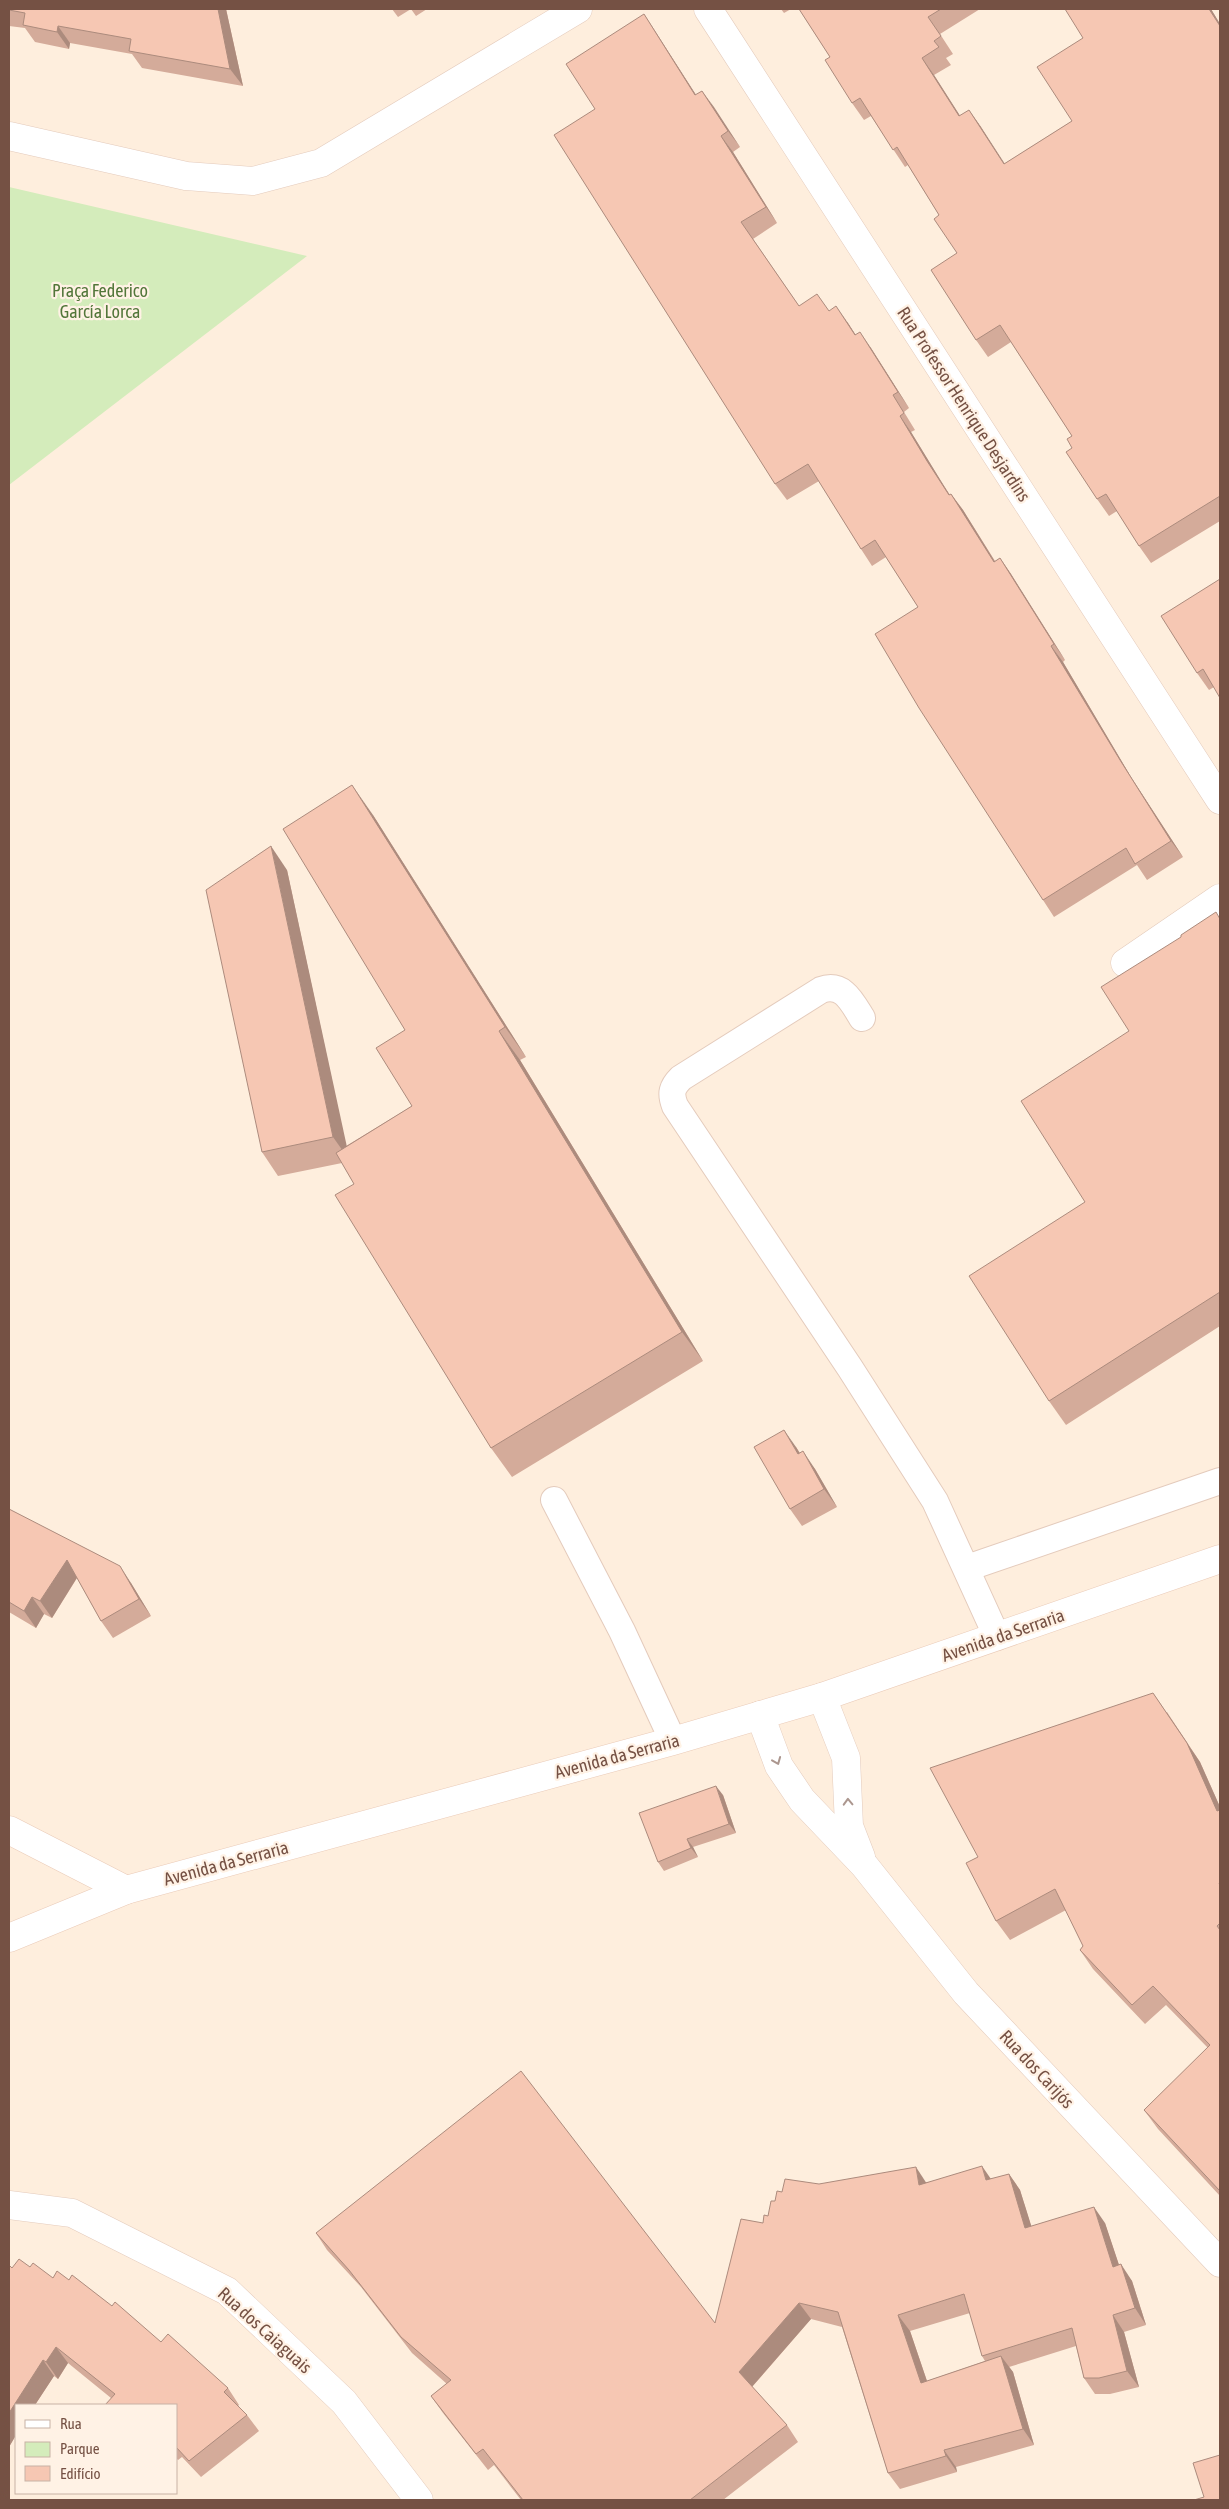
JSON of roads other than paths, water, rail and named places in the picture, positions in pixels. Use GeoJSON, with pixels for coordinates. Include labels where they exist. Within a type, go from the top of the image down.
{"type":"FeatureCollection","features":[{"type":"Feature","properties":{"kind":"street"},"geometry":{"type":"LineString","coordinates":[[9,136],[186,176],[253,181],[321,163],[578,9]]}},
{"type":"Feature","properties":{"kind":"street","name":"Rua Professor Henrique Desjardins"},"geometry":{"type":"LineString","coordinates":[[708,9],[1220,800]]}},
{"type":"Feature","properties":{"kind":"street"},"geometry":{"type":"LineString","coordinates":[[1125,963],[1220,898]]}},
{"type":"Feature","properties":{"kind":"street","name":"Avenida da Serraria"},"geometry":{"type":"LineString","coordinates":[[9,1938],[126,1890],[673,1741],[822,1697],[1220,1559]]}},
{"type":"Feature","properties":{"kind":"street","name":"Rua dos Carijós"},"geometry":{"type":"LineString","coordinates":[[822,1697],[846,1758],[849,1826],[864,1865]]}},
{"type":"Feature","properties":{"kind":"street","name":"Rua dos Carijós"},"geometry":{"type":"LineString","coordinates":[[760,1715],[779,1766],[802,1800],[864,1865],[966,1993],[1220,2263]]}},
{"type":"Feature","properties":{"kind":"street"},"geometry":{"type":"LineString","coordinates":[[9,1830],[126,1890]]}},
{"type":"Feature","properties":{"kind":"street","name":"Rua dos Caiaguais"},"geometry":{"type":"LineString","coordinates":[[9,2206],[72,2213],[227,2291],[344,2402],[419,2500]]}},
{"type":"Feature","properties":{"kind":"lane"},"geometry":{"type":"LineString","coordinates":[[862,1018],[848,996],[840,989],[830,987],[821,990],[681,1078],[673,1086],[671,1096],[675,1106],[850,1368],[935,1501],[997,1637]]}},
{"type":"Feature","properties":{"kind":"lane"},"geometry":{"type":"LineString","coordinates":[[967,1568],[1220,1481]]}},
{"type":"Feature","properties":{"kind":"lane"},"geometry":{"type":"LineString","coordinates":[[554,1500],[622,1631],[673,1741]]}},
{"type":"Feature","properties":{"kind":"park label","name":"Praça Federico García Lorca"},"geometry":{"type":"Point","coordinates":[100,300]}}]}
